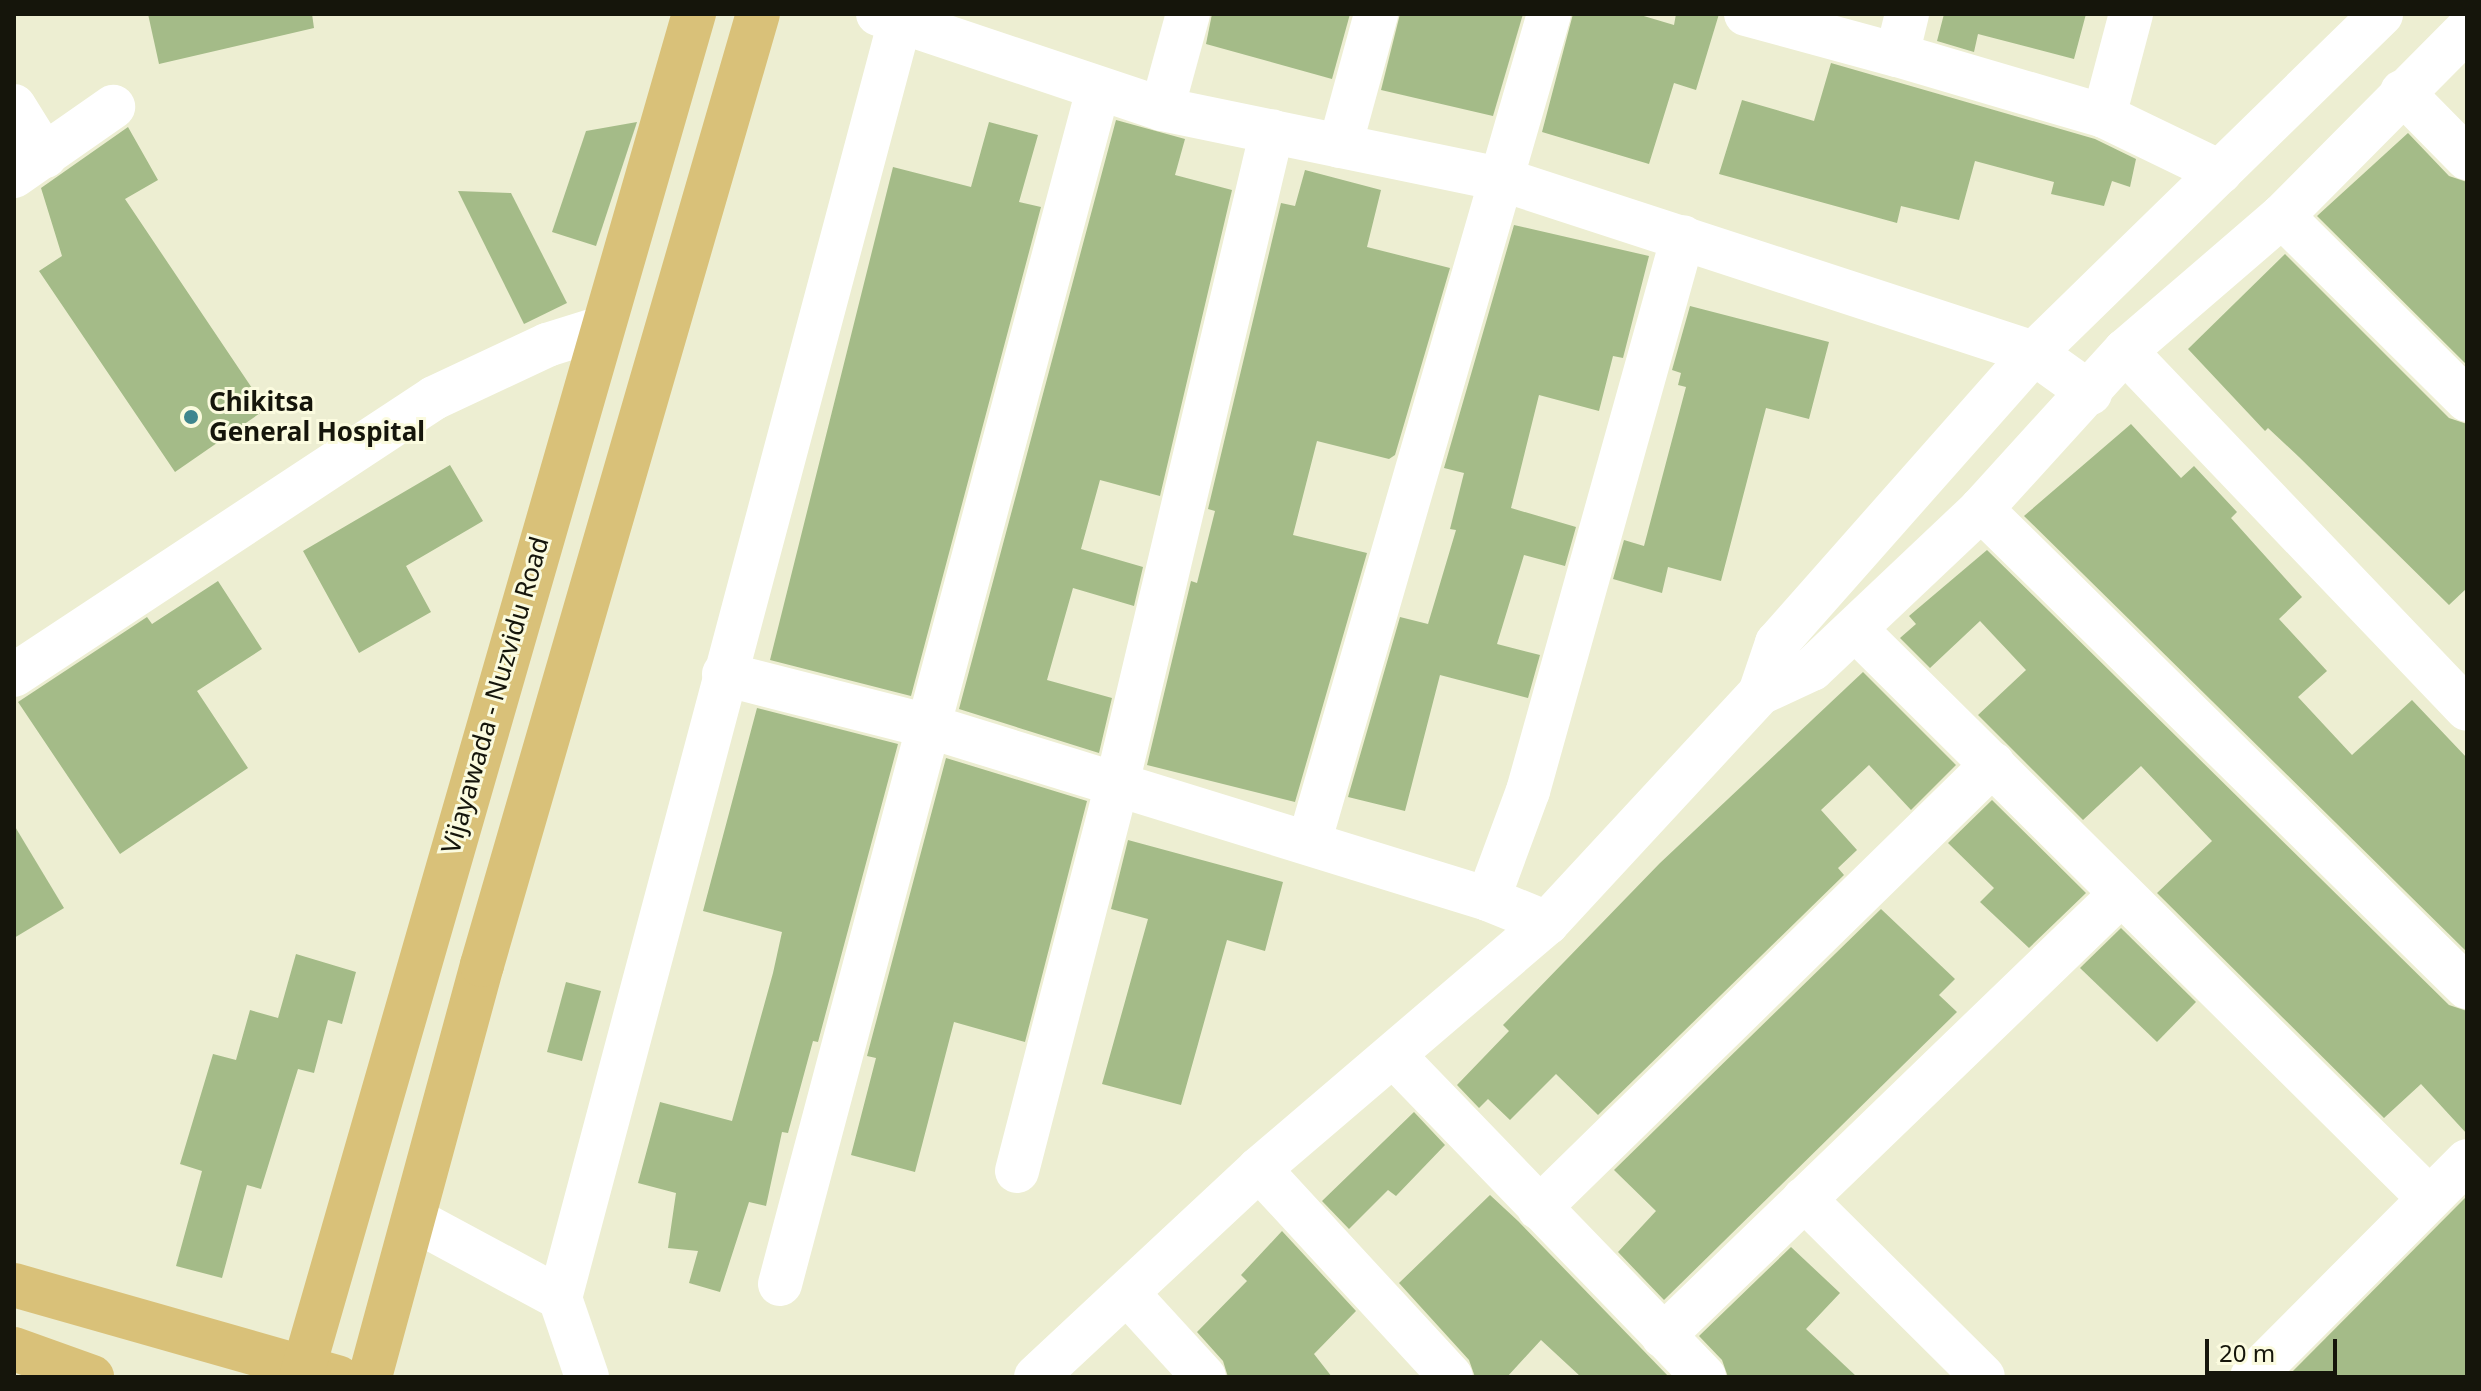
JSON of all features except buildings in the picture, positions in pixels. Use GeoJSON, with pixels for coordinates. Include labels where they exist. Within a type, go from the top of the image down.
{"type":"FeatureCollection","features":[{"type":"Feature","properties":{"kind":"main road","name":"Vijayawada - Nuzvidu Road"},"geometry":{"type":"LineString","coordinates":[[315,1373],[601,328],[694,14]]}},
{"type":"Feature","properties":{"kind":"main road"},"geometry":{"type":"LineString","coordinates":[[370,1377],[482,965],[758,14]]}},
{"type":"Feature","properties":{"kind":"main road"},"geometry":{"type":"LineString","coordinates":[[14,1285],[315,1373]]}},
{"type":"Feature","properties":{"kind":"main road"},"geometry":{"type":"LineString","coordinates":[[14,1349],[92,1377]]}},
{"type":"Feature","properties":{"kind":"street"},"geometry":{"type":"LineString","coordinates":[[1162,109],[1188,14]]}},
{"type":"Feature","properties":{"kind":"street"},"geometry":{"type":"LineString","coordinates":[[1340,146],[1376,14]]}},
{"type":"Feature","properties":{"kind":"street"},"geometry":{"type":"LineString","coordinates":[[1309,843],[1504,180],[1549,14]]}},
{"type":"Feature","properties":{"kind":"street"},"geometry":{"type":"LineString","coordinates":[[1746,14],[2104,116],[2220,172]]}},
{"type":"Feature","properties":{"kind":"street"},"geometry":{"type":"LineString","coordinates":[[1897,55],[1907,14]]}},
{"type":"Feature","properties":{"kind":"street"},"geometry":{"type":"LineString","coordinates":[[2104,116],[2131,14]]}},
{"type":"Feature","properties":{"kind":"street"},"geometry":{"type":"LineString","coordinates":[[1760,693],[1777,643],[2034,353],[2381,14]]}},
{"type":"Feature","properties":{"kind":"street"},"geometry":{"type":"LineString","coordinates":[[534,1285],[724,674],[890,16],[1098,90],[1162,109],[1504,180],[2034,353],[2090,393]]}},
{"type":"Feature","properties":{"kind":"street"},"geometry":{"type":"LineString","coordinates":[[1036,1377],[1259,1169],[1395,1057],[1547,923],[1760,693],[1812,669],[1855,629],[1981,509],[2090,393],[2125,351],[2282,216],[2467,30]]}},
{"type":"Feature","properties":{"kind":"street"},"geometry":{"type":"LineString","coordinates":[[780,1284],[1098,90]]}},
{"type":"Feature","properties":{"kind":"street"},"geometry":{"type":"LineString","coordinates":[[2402,92],[2467,158]]}},
{"type":"Feature","properties":{"kind":"street"},"geometry":{"type":"LineString","coordinates":[[14,106],[29,166],[113,107]]}},
{"type":"Feature","properties":{"kind":"street"},"geometry":{"type":"LineString","coordinates":[[1017,1171],[1117,784],[1272,131]]}},
{"type":"Feature","properties":{"kind":"street"},"geometry":{"type":"LineString","coordinates":[[2282,216],[2467,400]]}},
{"type":"Feature","properties":{"kind":"street"},"geometry":{"type":"LineString","coordinates":[[1488,899],[1528,791],[1683,237]]}},
{"type":"Feature","properties":{"kind":"street"},"geometry":{"type":"LineString","coordinates":[[14,675],[434,398],[547,345],[601,328]]}},
{"type":"Feature","properties":{"kind":"street"},"geometry":{"type":"LineString","coordinates":[[2125,351],[2467,709]]}},
{"type":"Feature","properties":{"kind":"street"},"geometry":{"type":"LineString","coordinates":[[1981,509],[2467,987]]}},
{"type":"Feature","properties":{"kind":"street"},"geometry":{"type":"LineString","coordinates":[[1855,629],[1993,764],[2119,896],[2429,1198]]}},
{"type":"Feature","properties":{"kind":"street"},"geometry":{"type":"LineString","coordinates":[[724,674],[928,726],[1488,899],[1547,923]]}},
{"type":"Feature","properties":{"kind":"street"},"geometry":{"type":"LineString","coordinates":[[1539,1208],[1993,764]]}},
{"type":"Feature","properties":{"kind":"street"},"geometry":{"type":"LineString","coordinates":[[1663,1336],[2119,896]]}},
{"type":"Feature","properties":{"kind":"street"},"geometry":{"type":"LineString","coordinates":[[1395,1057],[1704,1377]]}},
{"type":"Feature","properties":{"kind":"street"},"geometry":{"type":"LineString","coordinates":[[2252,1377],[2467,1161]]}},
{"type":"Feature","properties":{"kind":"street"},"geometry":{"type":"LineString","coordinates":[[1259,1169],[1451,1377]]}},
{"type":"Feature","properties":{"kind":"street"},"geometry":{"type":"LineString","coordinates":[[1804,1199],[1983,1377]]}},
{"type":"Feature","properties":{"kind":"street"},"geometry":{"type":"LineString","coordinates":[[415,1220],[534,1285],[587,1377]]}},
{"type":"Feature","properties":{"kind":"street"},"geometry":{"type":"LineString","coordinates":[[1127,1293],[1204,1377]]}},
{"type":"Feature","properties":{"kind":"place","name":"Chikitsa General Hospital"},"geometry":{"type":"Point","coordinates":[191,417]}}]}
